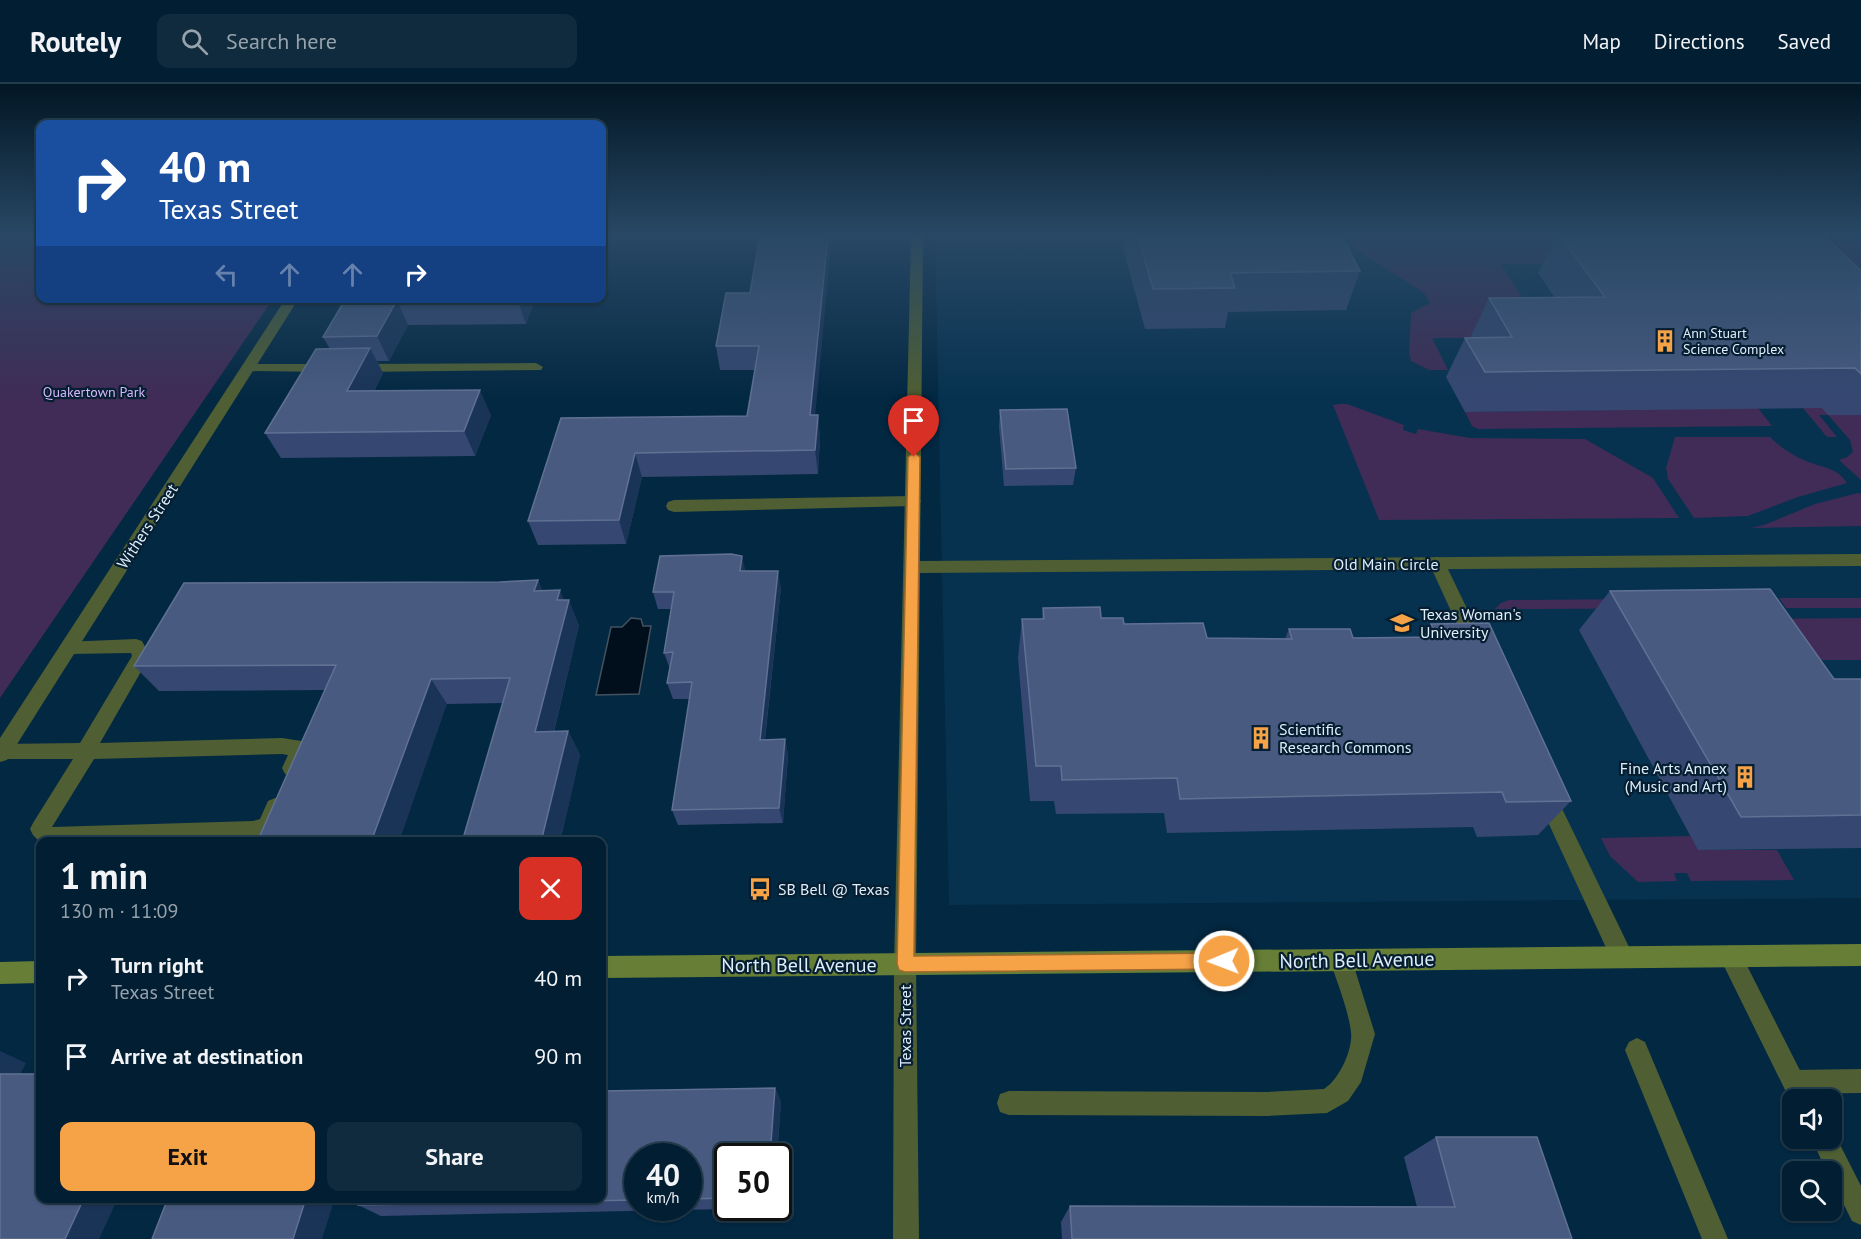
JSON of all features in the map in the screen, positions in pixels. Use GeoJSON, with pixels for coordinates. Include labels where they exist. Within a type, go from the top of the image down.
{"type":"FeatureCollection","features":[{"type":"Feature","properties":{"kind":"main road","name":"North Bell Avenue"},"geometry":{"type":"LineString","coordinates":[[606,967],[1861,955]]}},
{"type":"Feature","properties":{"kind":"main road"},"geometry":{"type":"LineString","coordinates":[[0,973],[36,972]]}},
{"type":"Feature","properties":{"kind":"street","name":"Texas Street"},"geometry":{"type":"LineString","coordinates":[[906,1239],[905,964],[916,290]]}},
{"type":"Feature","properties":{"kind":"street","name":"Withers Street"},"geometry":{"type":"LineString","coordinates":[[1,753],[290,303]]}},
{"type":"Feature","properties":{"kind":"street"},"geometry":{"type":"LineString","coordinates":[[249,368],[536,368]]}},
{"type":"Feature","properties":{"kind":"street"},"geometry":{"type":"LineString","coordinates":[[674,506],[913,501]]}},
{"type":"Feature","properties":{"kind":"street","name":"Old Main Circle"},"geometry":{"type":"LineString","coordinates":[[912,567],[1861,560]]}},
{"type":"Feature","properties":{"kind":"street"},"geometry":{"type":"LineString","coordinates":[[1437,563],[1485,666]]}},
{"type":"Feature","properties":{"kind":"street"},"geometry":{"type":"LineString","coordinates":[[1,753],[89,751],[282,746],[301,748],[267,825],[253,831],[50,837],[40,829],[89,751],[89,745],[141,656],[136,646],[69,647]]}},
{"type":"Feature","properties":{"kind":"street"},"geometry":{"type":"LineString","coordinates":[[1540,782],[1622,957]]}},
{"type":"Feature","properties":{"kind":"street"},"geometry":{"type":"LineString","coordinates":[[1730,956],[1798,1089]]}},
{"type":"Feature","properties":{"kind":"street"},"geometry":{"type":"LineString","coordinates":[[1009,1103],[1267,1104],[1327,1101],[1340,1094],[1353,1074],[1363,1034],[1341,960]]}},
{"type":"Feature","properties":{"kind":"street"},"geometry":{"type":"LineString","coordinates":[[1637,1050],[1715,1239]]}},
{"type":"Feature","properties":{"kind":"street"},"geometry":{"type":"LineString","coordinates":[[1811,1089],[1861,1081]]}},
{"type":"Feature","properties":{"kind":"street"},"geometry":{"type":"LineString","coordinates":[[1829,1149],[1861,1212]]}},
{"type":"Feature","properties":{"kind":"shaded area","name":"Texas Woman's University"},"geometry":{"type":"Polygon","coordinates":[[[936,290],[1861,290],[1861,898],[949,905],[936,290]]]}},
{"type":"Feature","properties":{"kind":"shaded area"},"geometry":{"type":"Polygon","coordinates":[[[631,618],[641,619],[643,626],[651,626],[639,694],[596,695],[611,627],[622,627],[631,618]]]}},
{"type":"Feature","properties":{"kind":"green space","name":"Quakertown Park"},"geometry":{"type":"Polygon","coordinates":[[[0,290],[36,290],[36,303],[270,303],[0,698],[0,290]]]}},
{"type":"Feature","properties":{"kind":"green space"},"geometry":{"type":"Polygon","coordinates":[[[1419,290],[1518,290],[1526,303],[1586,337],[1432,338],[1448,370],[1429,370],[1411,361],[1409,353],[1411,313],[1430,303],[1419,290]]]}},
{"type":"Feature","properties":{"kind":"green space"},"geometry":{"type":"Polygon","coordinates":[[[1797,401],[1861,414],[1861,480],[1839,460],[1853,452],[1850,440],[1828,415],[1819,415],[1837,437],[1827,437],[1797,401]]]}},
{"type":"Feature","properties":{"kind":"green space"},"geometry":{"type":"Polygon","coordinates":[[[1347,404],[1404,425],[1403,430],[1416,434],[1418,429],[1470,438],[1585,439],[1653,478],[1679,518],[1379,520],[1333,405],[1347,404]]]}},
{"type":"Feature","properties":{"kind":"green space"},"geometry":{"type":"Polygon","coordinates":[[[1758,408],[1772,426],[1478,429],[1472,426],[1465,412],[1758,408]]]}},
{"type":"Feature","properties":{"kind":"green space"},"geometry":{"type":"Polygon","coordinates":[[[1675,437],[1770,437],[1796,456],[1834,471],[1847,483],[1798,497],[1748,516],[1694,518],[1668,479],[1666,468],[1675,437]]]}},
{"type":"Feature","properties":{"kind":"green space"},"geometry":{"type":"Polygon","coordinates":[[[1861,494],[1861,526],[1751,528],[1815,504],[1861,494]]]}},
{"type":"Feature","properties":{"kind":"green space"},"geometry":{"type":"Polygon","coordinates":[[[1750,598],[1757,608],[1495,609],[1501,603],[1509,600],[1750,598]]]}},
{"type":"Feature","properties":{"kind":"green space"},"geometry":{"type":"Polygon","coordinates":[[[1779,598],[1861,598],[1861,608],[1786,608],[1779,598]]]}},
{"type":"Feature","properties":{"kind":"green space"},"geometry":{"type":"Polygon","coordinates":[[[1861,618],[1861,660],[1793,660],[1766,619],[1861,618]]]}},
{"type":"Feature","properties":{"kind":"green space"},"geometry":{"type":"Polygon","coordinates":[[[1691,836],[1698,850],[1777,850],[1794,880],[1691,881],[1687,873],[1674,873],[1677,881],[1638,882],[1610,856],[1601,838],[1691,836]]]}},
{"type":"Feature","properties":{"kind":"building"},"geometry":{"type":"Polygon","coordinates":[[[751,290],[823,290],[810,415],[818,415],[815,450],[635,453],[619,520],[528,521],[561,418],[747,416],[759,346],[716,346],[726,293],[750,293],[751,290]]]}},
{"type":"Feature","properties":{"kind":"building"},"geometry":{"type":"Polygon","coordinates":[[[1600,290],[1861,290],[1861,374],[1855,368],[1485,372],[1465,338],[1512,337],[1489,298],[1605,297],[1600,290]]]}},
{"type":"Feature","properties":{"kind":"building"},"geometry":{"type":"Polygon","coordinates":[[[343,303],[395,303],[377,336],[323,337],[343,303]]]}},
{"type":"Feature","properties":{"kind":"building"},"geometry":{"type":"Polygon","coordinates":[[[370,348],[347,391],[480,390],[464,431],[265,433],[316,349],[370,348]]]}},
{"type":"Feature","properties":{"kind":"building"},"geometry":{"type":"Polygon","coordinates":[[[1067,409],[1076,468],[1006,469],[1000,410],[1067,409]]]}},
{"type":"Feature","properties":{"kind":"building"},"geometry":{"type":"Polygon","coordinates":[[[731,554],[742,556],[740,571],[778,571],[760,740],[785,739],[779,808],[672,810],[692,682],[667,683],[673,652],[664,653],[674,592],[653,592],[660,556],[731,554]]]}},
{"type":"Feature","properties":{"kind":"building"},"geometry":{"type":"Polygon","coordinates":[[[538,580],[534,591],[560,590],[557,600],[569,600],[535,732],[568,731],[542,837],[463,837],[510,678],[431,679],[373,837],[259,837],[336,665],[134,666],[184,583],[538,580]]]}},
{"type":"Feature","properties":{"kind":"building"},"geometry":{"type":"Polygon","coordinates":[[[1770,589],[1834,679],[1861,679],[1861,815],[1741,817],[1610,591],[1770,589]]]}},
{"type":"Feature","properties":{"kind":"building","name":"Scientific Research Commons"},"geometry":{"type":"Polygon","coordinates":[[[1100,607],[1101,618],[1123,618],[1124,624],[1203,623],[1207,638],[1292,639],[1289,629],[1350,629],[1353,638],[1437,637],[1431,624],[1489,623],[1571,801],[1506,802],[1502,792],[1180,799],[1177,778],[1062,780],[1061,766],[1036,766],[1022,619],[1044,619],[1043,608],[1100,607]]]}},
{"type":"Feature","properties":{"kind":"building"},"geometry":{"type":"Polygon","coordinates":[[[0,1074],[36,1074],[36,1203],[82,1203],[65,1239],[0,1239],[0,1074]]]}},
{"type":"Feature","properties":{"kind":"building"},"geometry":{"type":"Polygon","coordinates":[[[775,1088],[771,1143],[714,1143],[714,1198],[702,1199],[702,1143],[624,1143],[624,1200],[606,1201],[606,1091],[775,1088]]]}},
{"type":"Feature","properties":{"kind":"building"},"geometry":{"type":"Polygon","coordinates":[[[1436,1137],[1537,1137],[1572,1239],[1072,1239],[1070,1206],[1455,1207],[1436,1137]]]}},
{"type":"Feature","properties":{"kind":"building"},"geometry":{"type":"Polygon","coordinates":[[[166,1203],[304,1203],[293,1239],[152,1239],[166,1203]]]}},
{"type":"Feature","properties":{"kind":"building"},"geometry":{"type":"Polygon","coordinates":[[[359,1203],[470,1203],[358,1205],[359,1203]]]}},
{"type":"Feature","properties":{"kind":"place","name":"Ann Stuart Science Complex"},"geometry":{"type":"Point","coordinates":[1665,341]}},
{"type":"Feature","properties":{"kind":"place","name":"Texas Woman's University"},"geometry":{"type":"Point","coordinates":[1402,623]}},
{"type":"Feature","properties":{"kind":"place","name":"Scientific Research Commons"},"geometry":{"type":"Point","coordinates":[1261,738]}},
{"type":"Feature","properties":{"kind":"place","name":"Fine Arts Annex (Music and Art)"},"geometry":{"type":"Point","coordinates":[1745,777]}},
{"type":"Feature","properties":{"kind":"place","name":"SB Bell @ Texas"},"geometry":{"type":"Point","coordinates":[760,889]}},
{"type":"Feature","properties":{"kind":"route"},"geometry":{"type":"LineString","coordinates":[[914,457],[905,964],[1224,961]]}}]}
